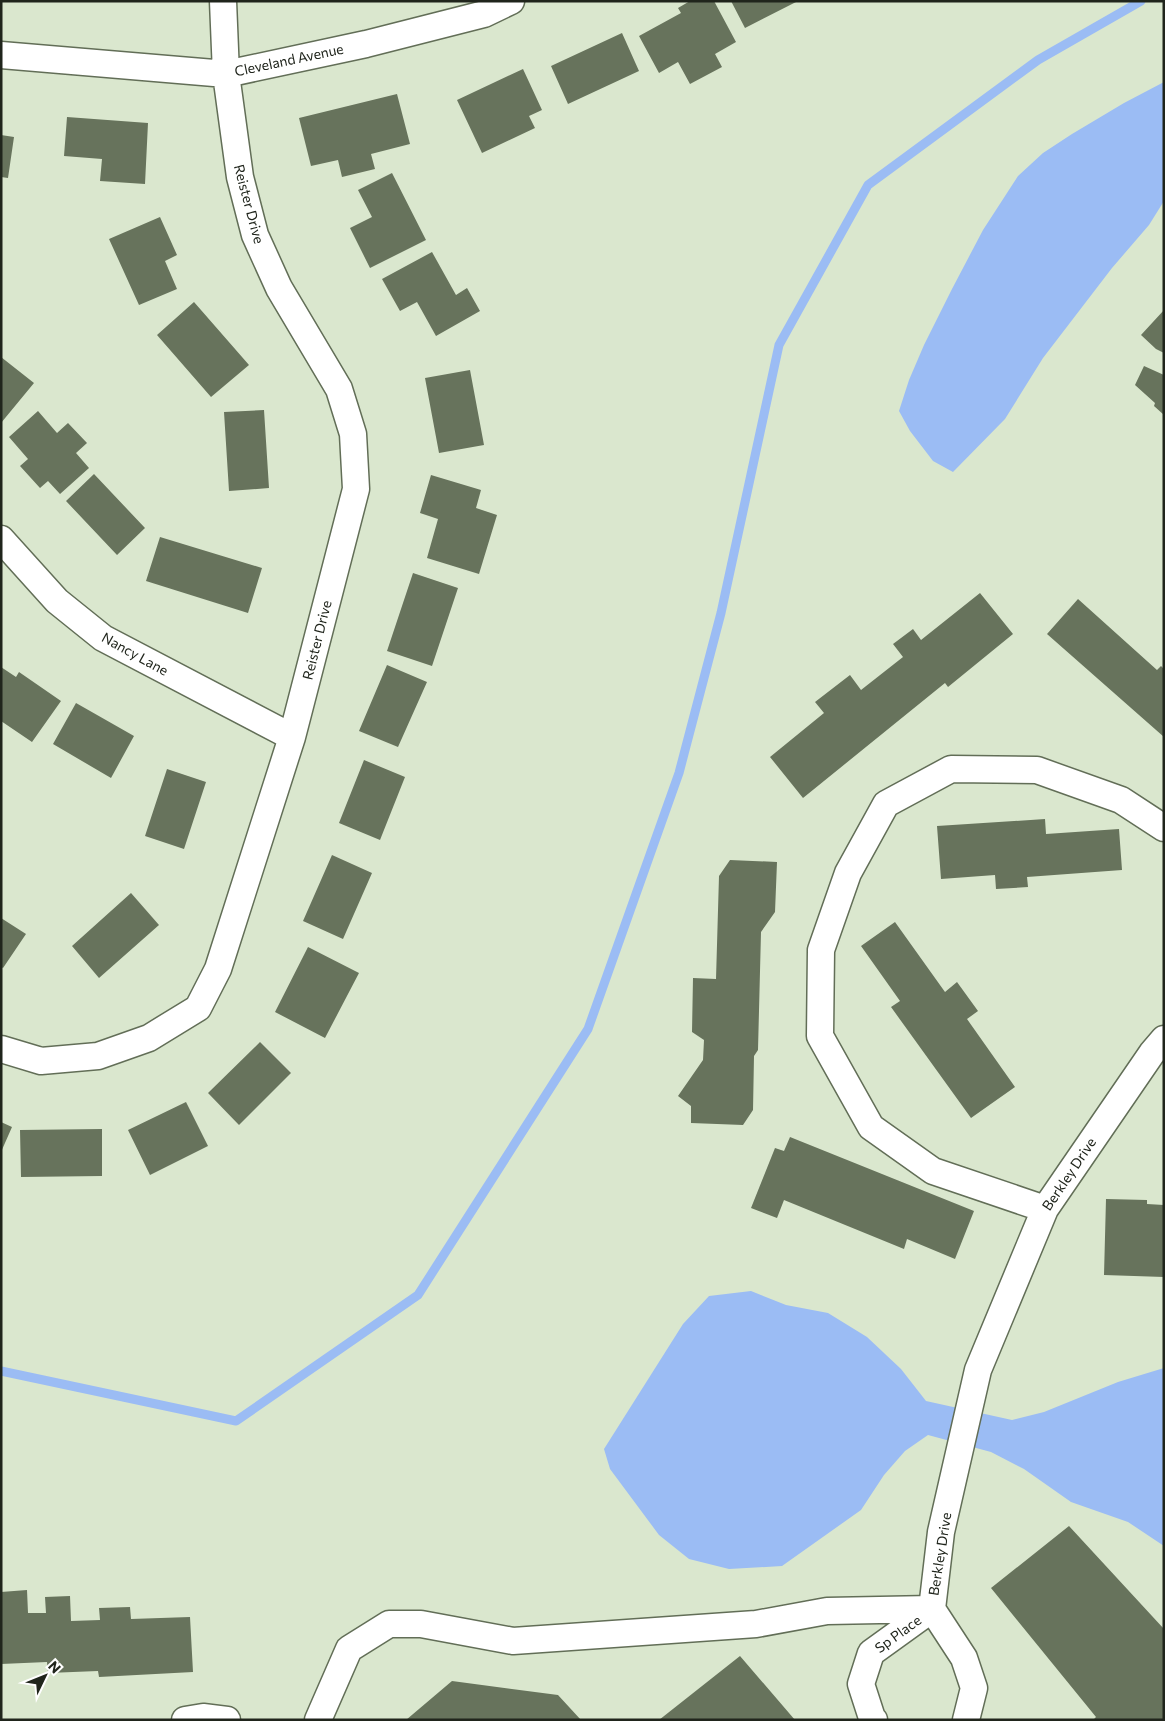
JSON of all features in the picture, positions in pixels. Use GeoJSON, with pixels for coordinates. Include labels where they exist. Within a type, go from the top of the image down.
{"type":"FeatureCollection","features":[{"type":"Feature","properties":{"kind":"street","name":"Reister Drive"},"geometry":{"type":"LineString","coordinates":[[1,1049],[41,1061],[98,1056],[149,1038],[198,1008],[218,968],[292,737],[356,488],[353,434],[339,389],[279,288],[255,235],[240,178],[226,74],[223,1]]}},
{"type":"Feature","properties":{"kind":"street","name":"Cleveland Avenue"},"geometry":{"type":"LineString","coordinates":[[1,55],[226,74],[366,44],[484,14],[511,1]]}},
{"type":"Feature","properties":{"kind":"street","name":"Nancy Lane"},"geometry":{"type":"LineString","coordinates":[[1,539],[57,601],[103,638],[292,737]]}},
{"type":"Feature","properties":{"kind":"street"},"geometry":{"type":"LineString","coordinates":[[1045,1208],[933,1171],[871,1127],[820,1036],[821,950],[848,874],[886,804],[951,769],[1038,770],[1120,800],[1164,828]]}},
{"type":"Feature","properties":{"kind":"street","name":"Berkley Drive"},"geometry":{"type":"LineString","coordinates":[[318,1720],[349,1649],[390,1624],[421,1624],[513,1641],[756,1624],[827,1611],[932,1609],[942,1532],[978,1370],[1045,1208],[1160,1051]]}},
{"type":"Feature","properties":{"kind":"street","name":"Sp Place"},"geometry":{"type":"LineString","coordinates":[[874,1720],[861,1684],[871,1654],[932,1609],[964,1658],[974,1688],[966,1720]]}},
{"type":"Feature","properties":{"kind":"street"},"geometry":{"type":"LineString","coordinates":[[185,1720],[203,1717],[227,1720]]}},
{"type":"Feature","properties":{"kind":"water"},"geometry":{"type":"Polygon","coordinates":[[[1164,82],[1164,201],[1149,225],[1112,268],[1043,358],[1005,419],[953,472],[933,461],[910,431],[899,411],[909,380],[924,345],[983,230],[1018,176],[1043,153],[1124,103],[1164,82]]]}},
{"type":"Feature","properties":{"kind":"water"},"geometry":{"type":"Polygon","coordinates":[[[751,1291],[786,1305],[828,1313],[867,1337],[901,1369],[926,1401],[1012,1420],[1044,1412],[1118,1382],[1164,1368],[1164,1546],[1128,1522],[1071,1502],[1024,1469],[991,1452],[928,1435],[905,1451],[884,1475],[861,1510],[782,1566],[729,1569],[689,1559],[659,1535],[610,1469],[604,1449],[683,1324],[709,1296],[751,1291]]]}},
{"type":"Feature","properties":{"kind":"building"},"geometry":{"type":"Polygon","coordinates":[[[690,1],[714,1],[736,42],[715,54],[722,67],[690,84],[678,62],[659,73],[639,36],[681,13],[678,8],[690,1]]]}},
{"type":"Feature","properties":{"kind":"building"},"geometry":{"type":"Polygon","coordinates":[[[731,1],[798,1],[745,28],[731,1]]]}},
{"type":"Feature","properties":{"kind":"building"},"geometry":{"type":"Polygon","coordinates":[[[622,33],[639,71],[568,104],[551,66],[622,33]]]}},
{"type":"Feature","properties":{"kind":"building"},"geometry":{"type":"Polygon","coordinates":[[[523,69],[542,110],[529,116],[535,128],[482,153],[457,100],[523,69]]]}},
{"type":"Feature","properties":{"kind":"building"},"geometry":{"type":"Polygon","coordinates":[[[397,94],[410,144],[371,154],[375,169],[342,177],[338,160],[311,166],[299,118],[397,94]]]}},
{"type":"Feature","properties":{"kind":"building"},"geometry":{"type":"Polygon","coordinates":[[[67,117],[148,123],[145,184],[100,181],[102,159],[64,156],[67,117]]]}},
{"type":"Feature","properties":{"kind":"building"},"geometry":{"type":"Polygon","coordinates":[[[1,135],[14,137],[8,178],[1,177],[1,135]]]}},
{"type":"Feature","properties":{"kind":"building"},"geometry":{"type":"Polygon","coordinates":[[[392,173],[426,240],[370,268],[350,228],[372,217],[358,190],[392,173]]]}},
{"type":"Feature","properties":{"kind":"building"},"geometry":{"type":"Polygon","coordinates":[[[160,217],[177,255],[165,261],[177,289],[139,305],[109,239],[160,217]]]}},
{"type":"Feature","properties":{"kind":"building"},"geometry":{"type":"Polygon","coordinates":[[[432,252],[456,295],[467,288],[480,311],[436,336],[417,302],[400,311],[382,279],[432,252]]]}},
{"type":"Feature","properties":{"kind":"building"},"geometry":{"type":"Polygon","coordinates":[[[194,302],[249,365],[211,397],[157,335],[194,302]]]}},
{"type":"Feature","properties":{"kind":"building"},"geometry":{"type":"Polygon","coordinates":[[[1164,310],[1164,353],[1156,349],[1141,335],[1164,310]]]}},
{"type":"Feature","properties":{"kind":"building"},"geometry":{"type":"Polygon","coordinates":[[[1,357],[34,383],[1,423],[1,357]]]}},
{"type":"Feature","properties":{"kind":"building"},"geometry":{"type":"Polygon","coordinates":[[[1144,366],[1164,375],[1164,415],[1154,406],[1155,403],[1135,385],[1144,366]]]}},
{"type":"Feature","properties":{"kind":"building"},"geometry":{"type":"Polygon","coordinates":[[[470,370],[484,445],[439,453],[425,378],[470,370]]]}},
{"type":"Feature","properties":{"kind":"building"},"geometry":{"type":"Polygon","coordinates":[[[264,410],[269,488],[229,491],[224,412],[264,410]]]}},
{"type":"Feature","properties":{"kind":"building"},"geometry":{"type":"Polygon","coordinates":[[[38,411],[57,433],[68,423],[87,443],[76,453],[89,468],[60,494],[48,481],[40,488],[20,466],[28,459],[9,437],[38,411]]]}},
{"type":"Feature","properties":{"kind":"building"},"geometry":{"type":"Polygon","coordinates":[[[94,474],[145,528],[117,555],[66,501],[94,474]]]}},
{"type":"Feature","properties":{"kind":"building"},"geometry":{"type":"Polygon","coordinates":[[[431,475],[481,490],[476,508],[497,515],[479,574],[427,558],[438,519],[420,513],[431,475]]]}},
{"type":"Feature","properties":{"kind":"building"},"geometry":{"type":"Polygon","coordinates":[[[160,537],[262,568],[248,613],[146,581],[160,537]]]}},
{"type":"Feature","properties":{"kind":"building"},"geometry":{"type":"Polygon","coordinates":[[[413,573],[458,588],[432,666],[387,651],[413,573]]]}},
{"type":"Feature","properties":{"kind":"building"},"geometry":{"type":"Polygon","coordinates":[[[980,593],[1013,634],[948,687],[945,683],[803,798],[770,757],[824,713],[815,702],[850,675],[861,690],[903,657],[893,644],[913,629],[921,640],[980,593]]]}},
{"type":"Feature","properties":{"kind":"building"},"geometry":{"type":"Polygon","coordinates":[[[1078,599],[1157,670],[1161,666],[1164,669],[1164,737],[1047,634],[1078,599]]]}},
{"type":"Feature","properties":{"kind":"building"},"geometry":{"type":"Polygon","coordinates":[[[387,665],[427,682],[398,747],[359,731],[387,665]]]}},
{"type":"Feature","properties":{"kind":"building"},"geometry":{"type":"Polygon","coordinates":[[[1,667],[16,677],[19,672],[61,701],[32,742],[1,721],[1,667]]]}},
{"type":"Feature","properties":{"kind":"building"},"geometry":{"type":"Polygon","coordinates":[[[76,703],[134,736],[111,778],[53,744],[76,703]]]}},
{"type":"Feature","properties":{"kind":"building"},"geometry":{"type":"Polygon","coordinates":[[[364,760],[405,777],[380,840],[339,823],[364,760]]]}},
{"type":"Feature","properties":{"kind":"building"},"geometry":{"type":"Polygon","coordinates":[[[167,769],[206,782],[184,849],[145,836],[167,769]]]}},
{"type":"Feature","properties":{"kind":"building"},"geometry":{"type":"Polygon","coordinates":[[[1045,819],[1046,834],[1119,829],[1122,870],[1027,877],[1028,887],[996,889],[995,875],[941,879],[937,826],[1045,819]]]}},
{"type":"Feature","properties":{"kind":"building"},"geometry":{"type":"Polygon","coordinates":[[[332,855],[372,873],[343,939],[303,921],[332,855]]]}},
{"type":"Feature","properties":{"kind":"building"},"geometry":{"type":"Polygon","coordinates":[[[730,860],[777,862],[775,912],[761,932],[758,1050],[754,1056],[753,1110],[743,1125],[691,1123],[691,1106],[678,1096],[703,1060],[704,1040],[692,1032],[693,978],[716,979],[719,876],[730,860]]]}},
{"type":"Feature","properties":{"kind":"building"},"geometry":{"type":"Polygon","coordinates":[[[131,893],[159,925],[99,978],[72,946],[131,893]]]}},
{"type":"Feature","properties":{"kind":"building"},"geometry":{"type":"Polygon","coordinates":[[[1,918],[26,934],[3,968],[1,967],[1,918]]]}},
{"type":"Feature","properties":{"kind":"building"},"geometry":{"type":"Polygon","coordinates":[[[895,922],[945,992],[957,982],[978,1011],[967,1019],[1015,1087],[971,1118],[891,1007],[900,1001],[861,946],[895,922]]]}},
{"type":"Feature","properties":{"kind":"building"},"geometry":{"type":"Polygon","coordinates":[[[308,947],[359,973],[325,1038],[275,1012],[308,947]]]}},
{"type":"Feature","properties":{"kind":"building"},"geometry":{"type":"Polygon","coordinates":[[[260,1042],[291,1073],[239,1125],[208,1093],[260,1042]]]}},
{"type":"Feature","properties":{"kind":"building"},"geometry":{"type":"Polygon","coordinates":[[[186,1102],[208,1146],[150,1175],[128,1130],[186,1102]]]}},
{"type":"Feature","properties":{"kind":"building"},"geometry":{"type":"Polygon","coordinates":[[[1,1122],[12,1127],[1,1152],[1,1122]]]}},
{"type":"Feature","properties":{"kind":"building"},"geometry":{"type":"Polygon","coordinates":[[[102,1129],[102,1176],[21,1177],[20,1130],[102,1129]]]}},
{"type":"Feature","properties":{"kind":"building"},"geometry":{"type":"Polygon","coordinates":[[[790,1137],[974,1211],[955,1259],[907,1239],[904,1249],[784,1200],[777,1218],[751,1208],[775,1148],[784,1151],[790,1137]]]}},
{"type":"Feature","properties":{"kind":"building"},"geometry":{"type":"Polygon","coordinates":[[[1106,1199],[1147,1200],[1147,1204],[1164,1205],[1164,1277],[1104,1275],[1106,1199]]]}},
{"type":"Feature","properties":{"kind":"building"},"geometry":{"type":"Polygon","coordinates":[[[1069,1526],[1164,1629],[1164,1720],[1093,1720],[1096,1717],[991,1588],[1069,1526]]]}},
{"type":"Feature","properties":{"kind":"building"},"geometry":{"type":"Polygon","coordinates":[[[27,1590],[28,1613],[46,1613],[45,1597],[70,1596],[71,1621],[100,1620],[99,1608],[130,1607],[131,1619],[190,1617],[193,1672],[99,1677],[98,1671],[48,1673],[47,1662],[1,1664],[1,1592],[27,1590]]]}},
{"type":"Feature","properties":{"kind":"building"},"geometry":{"type":"Polygon","coordinates":[[[740,1656],[795,1720],[659,1720],[740,1656]]]}},
{"type":"Feature","properties":{"kind":"building"},"geometry":{"type":"Polygon","coordinates":[[[452,1681],[558,1695],[581,1720],[406,1720],[452,1681]]]}},
{"type":"Feature","properties":{"kind":"waterway"},"geometry":{"type":"LineString","coordinates":[[1,1371],[236,1421],[418,1295],[588,1029],[679,773],[721,613],[779,345],[868,185],[1038,60],[1141,1]]}}]}
